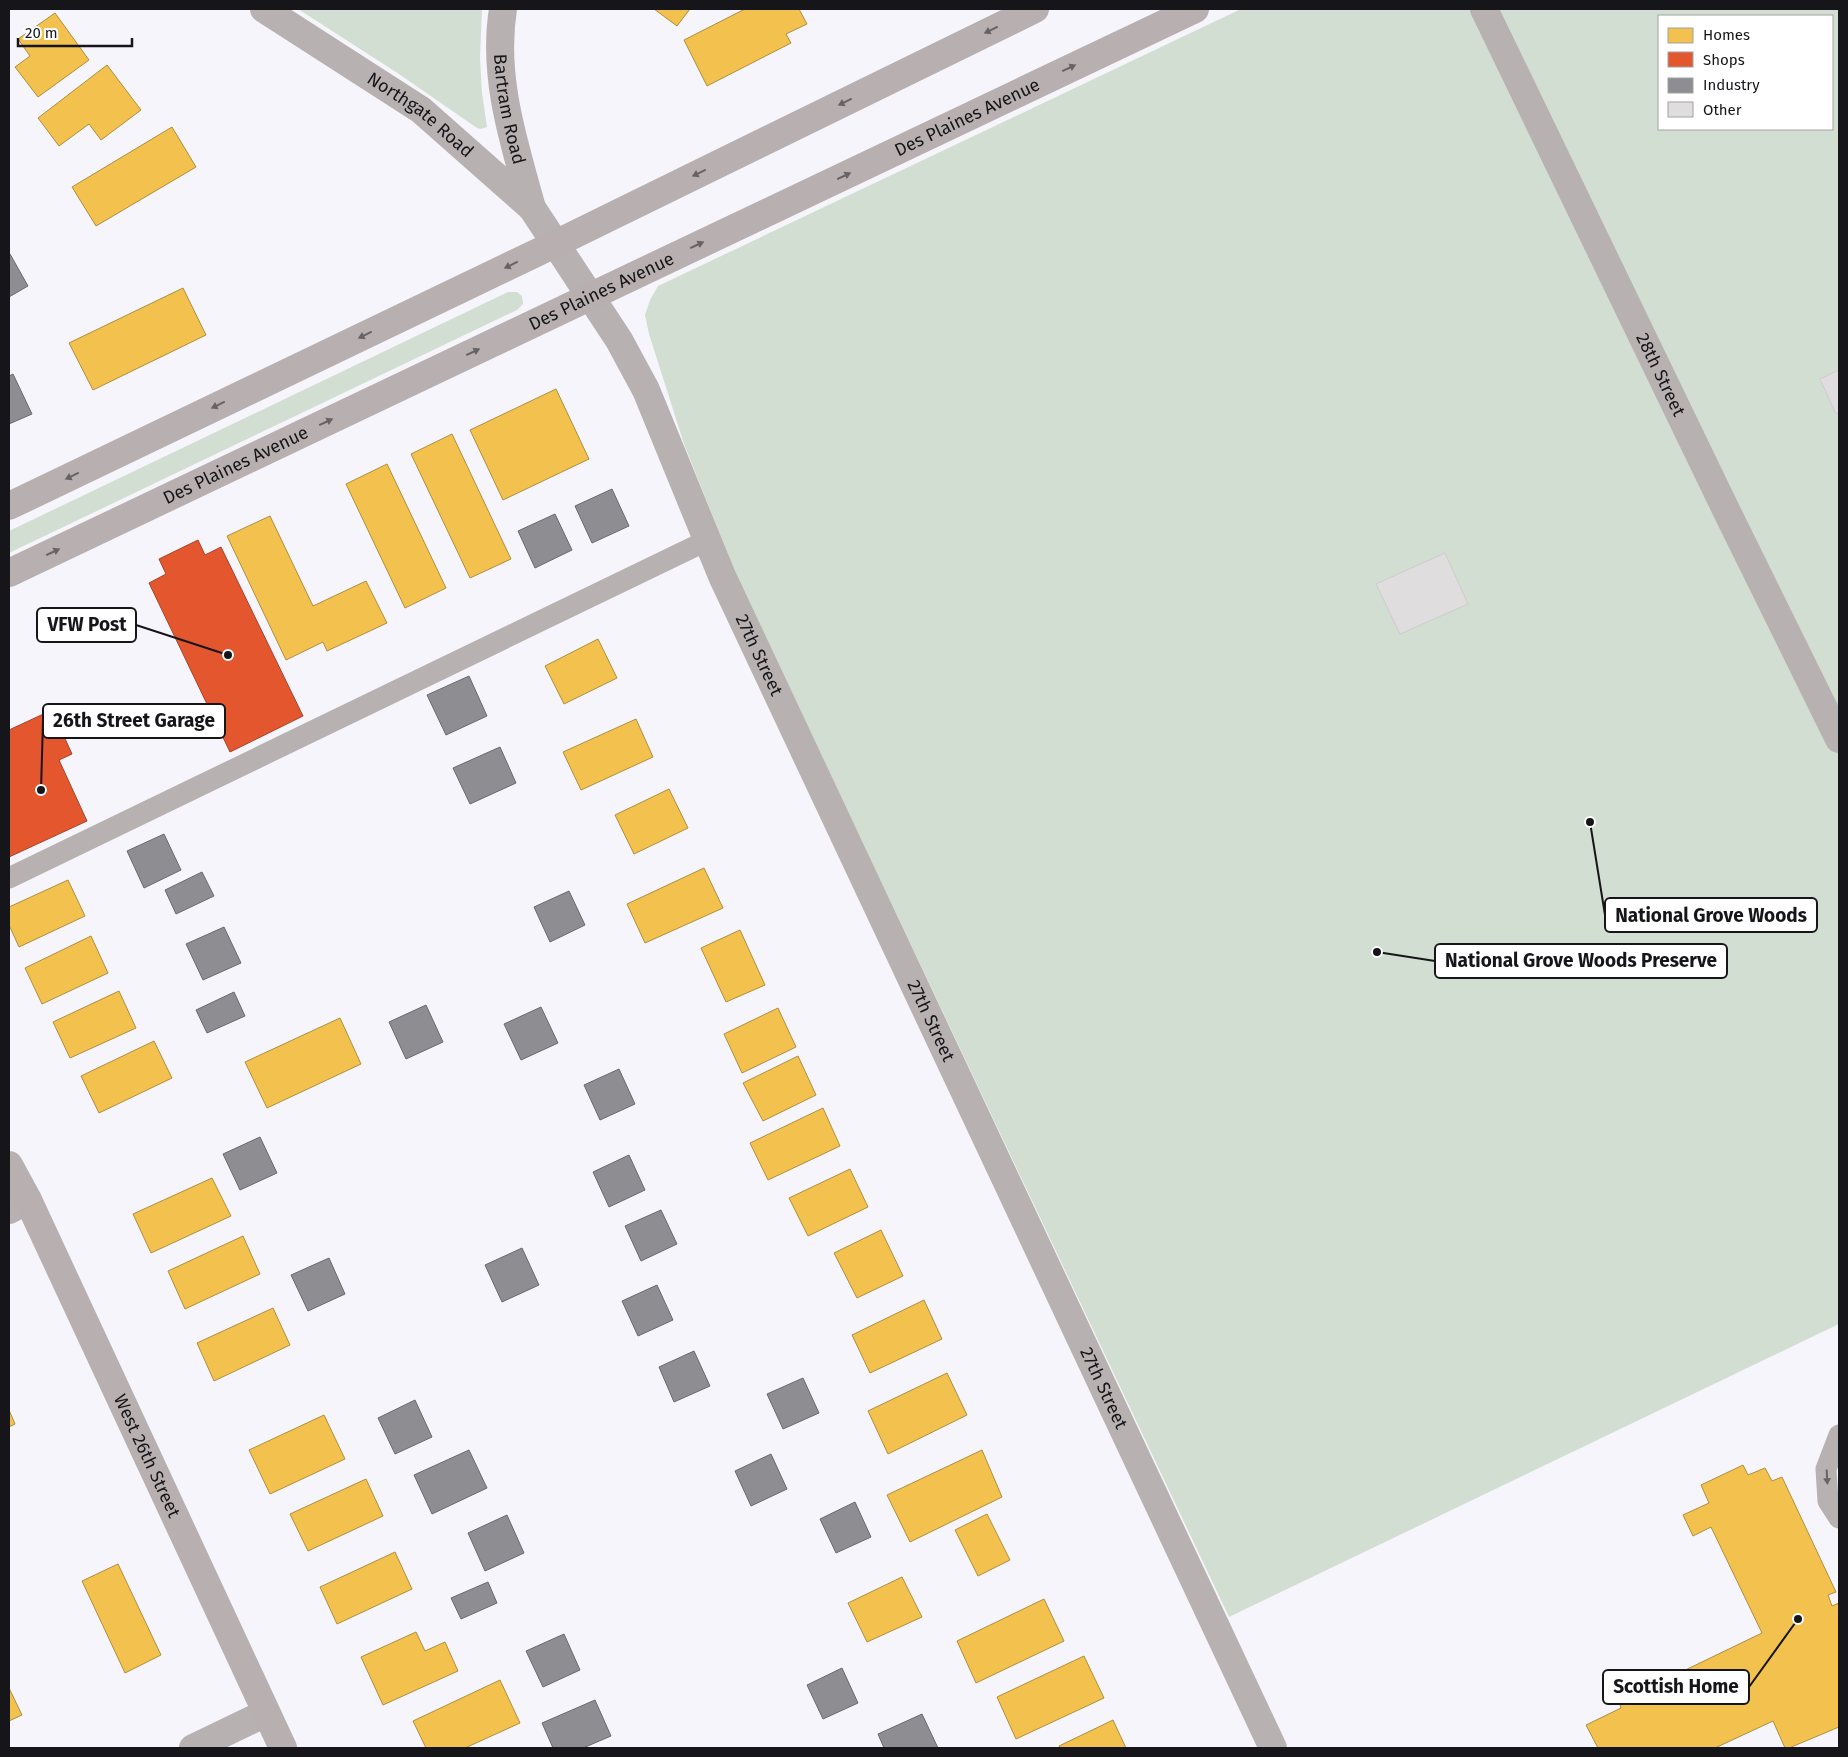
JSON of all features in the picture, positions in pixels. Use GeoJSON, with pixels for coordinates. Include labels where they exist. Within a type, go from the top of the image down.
{"type":"FeatureCollection","features":[{"type":"Feature","properties":{"kind":"street","name":"Northgate Road"},"geometry":{"type":"LineString","coordinates":[[264,9],[421,110],[532,208],[555,244]]}},
{"type":"Feature","properties":{"kind":"street","name":"Bartram Road"},"geometry":{"type":"LineString","coordinates":[[503,9],[500,29],[500,66],[506,113],[532,208]]}},
{"type":"Feature","properties":{"kind":"street"},"geometry":{"type":"LineString","coordinates":[[9,506],[555,244],[1035,9]]}},
{"type":"Feature","properties":{"kind":"street","name":"Des Plaines Avenue"},"geometry":{"type":"LineString","coordinates":[[9,573],[1195,9]]}},
{"type":"Feature","properties":{"kind":"street","name":"28th Street"},"geometry":{"type":"LineString","coordinates":[[1484,9],[1839,739]]}},
{"type":"Feature","properties":{"kind":"street"},"geometry":{"type":"LineString","coordinates":[[555,244],[590,296]]}},
{"type":"Feature","properties":{"kind":"street","name":"27th Street"},"geometry":{"type":"LineString","coordinates":[[590,296],[618,340],[646,390],[726,586],[1273,1748]]}},
{"type":"Feature","properties":{"kind":"street","name":"West 26th Street"},"geometry":{"type":"LineString","coordinates":[[9,1165],[18,1205],[283,1748]]}},
{"type":"Feature","properties":{"kind":"street"},"geometry":{"type":"LineString","coordinates":[[193,1748],[266,1713]]}},
{"type":"Feature","properties":{"kind":"lane"},"geometry":{"type":"LineString","coordinates":[[9,878],[708,540]]}},
{"type":"Feature","properties":{"kind":"lane"},"geometry":{"type":"LineString","coordinates":[[1839,1434],[1826,1469],[1828,1502],[1839,1518]]}},
{"type":"Feature","properties":{"kind":"shaded area"},"geometry":{"type":"Polygon","coordinates":[[[298,9],[482,9],[480,58],[482,93],[487,127],[477,128],[399,74],[298,9]]]}},
{"type":"Feature","properties":{"kind":"shaded area"},"geometry":{"type":"Polygon","coordinates":[[[1241,9],[1839,9],[1839,1324],[1229,1617],[738,579],[684,444],[649,334],[645,315],[650,300],[658,286],[1241,9]]]}},
{"type":"Feature","properties":{"kind":"shaded area"},"geometry":{"type":"Polygon","coordinates":[[[508,292],[517,292],[522,296],[523,304],[517,310],[9,553],[9,531],[508,292]]]}},
{"type":"Feature","properties":{"kind":"building: Homes"},"geometry":{"type":"Polygon","coordinates":[[[654,9],[690,9],[677,26],[654,9]]]}},
{"type":"Feature","properties":{"kind":"building: Homes"},"geometry":{"type":"Polygon","coordinates":[[[745,9],[799,9],[807,24],[786,34],[791,43],[707,86],[684,40],[745,9]]]}},
{"type":"Feature","properties":{"kind":"building: Homes"},"geometry":{"type":"Polygon","coordinates":[[[55,13],[89,60],[38,97],[15,67],[30,56],[18,39],[55,13]]]}},
{"type":"Feature","properties":{"kind":"building: Homes"},"geometry":{"type":"Polygon","coordinates":[[[107,65],[141,110],[101,140],[89,124],[59,146],[38,118],[107,65]]]}},
{"type":"Feature","properties":{"kind":"building: Homes"},"geometry":{"type":"Polygon","coordinates":[[[172,127],[196,167],[96,226],[72,187],[172,127]]]}},
{"type":"Feature","properties":{"kind":"building: Homes"},"geometry":{"type":"Polygon","coordinates":[[[183,288],[206,335],[93,390],[69,343],[183,288]]]}},
{"type":"Feature","properties":{"kind":"building: Homes"},"geometry":{"type":"Polygon","coordinates":[[[556,389],[589,459],[503,500],[470,430],[556,389]]]}},
{"type":"Feature","properties":{"kind":"building: Homes"},"geometry":{"type":"Polygon","coordinates":[[[452,434],[511,559],[470,578],[411,454],[452,434]]]}},
{"type":"Feature","properties":{"kind":"building: Homes"},"geometry":{"type":"Polygon","coordinates":[[[387,464],[446,588],[405,608],[346,484],[387,464]]]}},
{"type":"Feature","properties":{"kind":"building: Homes"},"geometry":{"type":"Polygon","coordinates":[[[270,516],[313,606],[366,581],[387,623],[327,651],[323,642],[286,660],[227,536],[270,516]]]}},
{"type":"Feature","properties":{"kind":"building: Homes"},"geometry":{"type":"Polygon","coordinates":[[[598,639],[617,678],[564,704],[545,666],[598,639]]]}},
{"type":"Feature","properties":{"kind":"building: Homes"},"geometry":{"type":"Polygon","coordinates":[[[636,719],[653,757],[581,790],[563,752],[636,719]]]}},
{"type":"Feature","properties":{"kind":"building: Homes"},"geometry":{"type":"Polygon","coordinates":[[[669,789],[688,828],[634,854],[615,815],[669,789]]]}},
{"type":"Feature","properties":{"kind":"building: Homes"},"geometry":{"type":"Polygon","coordinates":[[[704,868],[723,908],[645,943],[627,904],[704,868]]]}},
{"type":"Feature","properties":{"kind":"building: Homes"},"geometry":{"type":"Polygon","coordinates":[[[68,880],[85,916],[19,947],[9,925],[9,907],[68,880]]]}},
{"type":"Feature","properties":{"kind":"building: Homes"},"geometry":{"type":"Polygon","coordinates":[[[740,930],[765,985],[726,1002],[701,948],[740,930]]]}},
{"type":"Feature","properties":{"kind":"building: Homes"},"geometry":{"type":"Polygon","coordinates":[[[91,936],[108,973],[42,1004],[25,968],[91,936]]]}},
{"type":"Feature","properties":{"kind":"building: Homes"},"geometry":{"type":"Polygon","coordinates":[[[119,991],[136,1028],[70,1058],[53,1022],[119,991]]]}},
{"type":"Feature","properties":{"kind":"building: Homes"},"geometry":{"type":"Polygon","coordinates":[[[778,1008],[796,1047],[742,1073],[724,1034],[778,1008]]]}},
{"type":"Feature","properties":{"kind":"building: Homes"},"geometry":{"type":"Polygon","coordinates":[[[340,1018],[361,1064],[267,1108],[245,1062],[340,1018]]]}},
{"type":"Feature","properties":{"kind":"building: Homes"},"geometry":{"type":"Polygon","coordinates":[[[154,1041],[172,1078],[99,1113],[81,1076],[154,1041]]]}},
{"type":"Feature","properties":{"kind":"building: Homes"},"geometry":{"type":"Polygon","coordinates":[[[798,1056],[816,1095],[763,1121],[743,1083],[798,1056]]]}},
{"type":"Feature","properties":{"kind":"building: Homes"},"geometry":{"type":"Polygon","coordinates":[[[823,1108],[840,1146],[768,1180],[750,1143],[823,1108]]]}},
{"type":"Feature","properties":{"kind":"building: Homes"},"geometry":{"type":"Polygon","coordinates":[[[850,1169],[868,1207],[808,1236],[789,1198],[850,1169]]]}},
{"type":"Feature","properties":{"kind":"building: Homes"},"geometry":{"type":"Polygon","coordinates":[[[212,1178],[231,1216],[151,1253],[133,1214],[212,1178]]]}},
{"type":"Feature","properties":{"kind":"building: Homes"},"geometry":{"type":"Polygon","coordinates":[[[881,1230],[903,1276],[857,1298],[834,1253],[881,1230]]]}},
{"type":"Feature","properties":{"kind":"building: Homes"},"geometry":{"type":"Polygon","coordinates":[[[243,1236],[260,1274],[185,1309],[168,1271],[243,1236]]]}},
{"type":"Feature","properties":{"kind":"building: Homes"},"geometry":{"type":"Polygon","coordinates":[[[924,1300],[942,1339],[870,1373],[852,1335],[924,1300]]]}},
{"type":"Feature","properties":{"kind":"building: Homes"},"geometry":{"type":"Polygon","coordinates":[[[273,1308],[290,1345],[214,1381],[197,1343],[273,1308]]]}},
{"type":"Feature","properties":{"kind":"building: Homes"},"geometry":{"type":"Polygon","coordinates":[[[947,1373],[967,1415],[888,1454],[868,1411],[947,1373]]]}},
{"type":"Feature","properties":{"kind":"building: Homes"},"geometry":{"type":"Polygon","coordinates":[[[9,1410],[15,1424],[9,1427],[9,1410]]]}},
{"type":"Feature","properties":{"kind":"building: Homes"},"geometry":{"type":"Polygon","coordinates":[[[324,1415],[345,1459],[270,1494],[249,1450],[324,1415]]]}},
{"type":"Feature","properties":{"kind":"building: Homes"},"geometry":{"type":"Polygon","coordinates":[[[982,1450],[1002,1497],[910,1542],[887,1495],[982,1450]]]}},
{"type":"Feature","properties":{"kind":"building: Homes"},"geometry":{"type":"Polygon","coordinates":[[[1743,1465],[1748,1475],[1765,1468],[1772,1481],[1782,1477],[1836,1592],[1828,1595],[1832,1606],[1839,1603],[1839,1727],[1789,1748],[1785,1748],[1773,1721],[1715,1748],[1598,1748],[1586,1725],[1621,1708],[1619,1702],[1762,1633],[1711,1527],[1693,1536],[1683,1515],[1709,1503],[1701,1485],[1743,1465]]]}},
{"type":"Feature","properties":{"kind":"building: Homes"},"geometry":{"type":"Polygon","coordinates":[[[366,1479],[383,1516],[308,1551],[290,1514],[366,1479]]]}},
{"type":"Feature","properties":{"kind":"building: Homes"},"geometry":{"type":"Polygon","coordinates":[[[987,1514],[1010,1560],[978,1576],[955,1530],[987,1514]]]}},
{"type":"Feature","properties":{"kind":"building: Homes"},"geometry":{"type":"Polygon","coordinates":[[[395,1552],[412,1589],[337,1624],[320,1587],[395,1552]]]}},
{"type":"Feature","properties":{"kind":"building: Homes"},"geometry":{"type":"Polygon","coordinates":[[[118,1564],[161,1655],[125,1673],[82,1581],[118,1564]]]}},
{"type":"Feature","properties":{"kind":"building: Homes"},"geometry":{"type":"Polygon","coordinates":[[[902,1577],[922,1617],[867,1642],[848,1603],[902,1577]]]}},
{"type":"Feature","properties":{"kind":"building: Homes"},"geometry":{"type":"Polygon","coordinates":[[[1044,1599],[1064,1641],[976,1683],[957,1641],[1044,1599]]]}},
{"type":"Feature","properties":{"kind":"building: Homes"},"geometry":{"type":"Polygon","coordinates":[[[416,1632],[425,1651],[445,1642],[458,1671],[383,1705],[361,1657],[416,1632]]]}},
{"type":"Feature","properties":{"kind":"building: Homes"},"geometry":{"type":"Polygon","coordinates":[[[1084,1656],[1104,1698],[1016,1739],[997,1697],[1084,1656]]]}},
{"type":"Feature","properties":{"kind":"building: Homes"},"geometry":{"type":"Polygon","coordinates":[[[500,1680],[520,1723],[465,1748],[426,1748],[413,1721],[500,1680]]]}},
{"type":"Feature","properties":{"kind":"building: Homes"},"geometry":{"type":"Polygon","coordinates":[[[9,1688],[22,1715],[9,1721],[9,1688]]]}},
{"type":"Feature","properties":{"kind":"building: Homes"},"geometry":{"type":"Polygon","coordinates":[[[1113,1720],[1126,1748],[1060,1748],[1059,1746],[1113,1720]]]}},
{"type":"Feature","properties":{"kind":"building: Shops"},"geometry":{"type":"Polygon","coordinates":[[[198,540],[205,555],[221,547],[303,716],[230,752],[149,583],[166,574],[159,559],[198,540]]]}},
{"type":"Feature","properties":{"kind":"building: Shops"},"geometry":{"type":"Polygon","coordinates":[[[52,710],[72,754],[59,760],[87,821],[9,857],[9,730],[52,710]]]}},
{"type":"Feature","properties":{"kind":"building: Industry"},"geometry":{"type":"Polygon","coordinates":[[[9,255],[28,286],[9,297],[9,255]]]}},
{"type":"Feature","properties":{"kind":"building: Industry"},"geometry":{"type":"Polygon","coordinates":[[[13,374],[32,414],[9,424],[9,376],[13,374]]]}},
{"type":"Feature","properties":{"kind":"building: Industry"},"geometry":{"type":"Polygon","coordinates":[[[612,489],[629,526],[592,543],[575,506],[612,489]]]}},
{"type":"Feature","properties":{"kind":"building: Industry"},"geometry":{"type":"Polygon","coordinates":[[[555,514],[572,550],[535,568],[518,531],[555,514]]]}},
{"type":"Feature","properties":{"kind":"building: Industry"},"geometry":{"type":"Polygon","coordinates":[[[469,676],[487,716],[446,735],[427,695],[469,676]]]}},
{"type":"Feature","properties":{"kind":"building: Industry"},"geometry":{"type":"Polygon","coordinates":[[[500,747],[516,783],[470,804],[453,768],[500,747]]]}},
{"type":"Feature","properties":{"kind":"building: Industry"},"geometry":{"type":"Polygon","coordinates":[[[164,834],[181,870],[144,888],[127,851],[164,834]]]}},
{"type":"Feature","properties":{"kind":"building: Industry"},"geometry":{"type":"Polygon","coordinates":[[[202,872],[214,896],[176,914],[165,890],[202,872]]]}},
{"type":"Feature","properties":{"kind":"building: Industry"},"geometry":{"type":"Polygon","coordinates":[[[569,891],[585,925],[550,942],[534,907],[569,891]]]}},
{"type":"Feature","properties":{"kind":"building: Industry"},"geometry":{"type":"Polygon","coordinates":[[[224,927],[241,963],[203,980],[186,944],[224,927]]]}},
{"type":"Feature","properties":{"kind":"building: Industry"},"geometry":{"type":"Polygon","coordinates":[[[234,992],[245,1016],[207,1033],[196,1010],[234,992]]]}},
{"type":"Feature","properties":{"kind":"building: Industry"},"geometry":{"type":"Polygon","coordinates":[[[426,1005],[443,1042],[406,1059],[389,1022],[426,1005]]]}},
{"type":"Feature","properties":{"kind":"building: Industry"},"geometry":{"type":"Polygon","coordinates":[[[541,1007],[558,1043],[521,1060],[504,1024],[541,1007]]]}},
{"type":"Feature","properties":{"kind":"building: Industry"},"geometry":{"type":"Polygon","coordinates":[[[619,1069],[635,1104],[600,1120],[584,1085],[619,1069]]]}},
{"type":"Feature","properties":{"kind":"building: Industry"},"geometry":{"type":"Polygon","coordinates":[[[260,1137],[277,1173],[240,1190],[223,1154],[260,1137]]]}},
{"type":"Feature","properties":{"kind":"building: Industry"},"geometry":{"type":"Polygon","coordinates":[[[629,1155],[645,1190],[609,1207],[593,1172],[629,1155]]]}},
{"type":"Feature","properties":{"kind":"building: Industry"},"geometry":{"type":"Polygon","coordinates":[[[661,1210],[677,1244],[641,1261],[625,1226],[661,1210]]]}},
{"type":"Feature","properties":{"kind":"building: Industry"},"geometry":{"type":"Polygon","coordinates":[[[522,1248],[539,1285],[502,1302],[485,1265],[522,1248]]]}},
{"type":"Feature","properties":{"kind":"building: Industry"},"geometry":{"type":"Polygon","coordinates":[[[329,1258],[345,1294],[308,1311],[291,1275],[329,1258]]]}},
{"type":"Feature","properties":{"kind":"building: Industry"},"geometry":{"type":"Polygon","coordinates":[[[657,1285],[673,1320],[638,1336],[622,1301],[657,1285]]]}},
{"type":"Feature","properties":{"kind":"building: Industry"},"geometry":{"type":"Polygon","coordinates":[[[694,1351],[710,1386],[674,1402],[659,1367],[694,1351]]]}},
{"type":"Feature","properties":{"kind":"building: Industry"},"geometry":{"type":"Polygon","coordinates":[[[803,1378],[819,1413],[783,1429],[767,1394],[803,1378]]]}},
{"type":"Feature","properties":{"kind":"building: Industry"},"geometry":{"type":"Polygon","coordinates":[[[415,1400],[432,1437],[395,1454],[378,1418],[415,1400]]]}},
{"type":"Feature","properties":{"kind":"building: Industry"},"geometry":{"type":"Polygon","coordinates":[[[469,1450],[487,1488],[432,1514],[414,1475],[469,1450]]]}},
{"type":"Feature","properties":{"kind":"building: Industry"},"geometry":{"type":"Polygon","coordinates":[[[771,1454],[787,1489],[751,1506],[735,1471],[771,1454]]]}},
{"type":"Feature","properties":{"kind":"building: Industry"},"geometry":{"type":"Polygon","coordinates":[[[855,1502],[871,1537],[836,1553],[820,1519],[855,1502]]]}},
{"type":"Feature","properties":{"kind":"building: Industry"},"geometry":{"type":"Polygon","coordinates":[[[507,1515],[524,1553],[485,1571],[468,1533],[507,1515]]]}},
{"type":"Feature","properties":{"kind":"building: Industry"},"geometry":{"type":"Polygon","coordinates":[[[488,1582],[497,1603],[461,1619],[451,1598],[488,1582]]]}},
{"type":"Feature","properties":{"kind":"building: Industry"},"geometry":{"type":"Polygon","coordinates":[[[564,1634],[580,1670],[543,1687],[526,1651],[564,1634]]]}},
{"type":"Feature","properties":{"kind":"building: Industry"},"geometry":{"type":"Polygon","coordinates":[[[842,1668],[858,1703],[823,1719],[807,1685],[842,1668]]]}},
{"type":"Feature","properties":{"kind":"building: Industry"},"geometry":{"type":"Polygon","coordinates":[[[595,1700],[611,1736],[583,1748],[553,1748],[542,1723],[595,1700]]]}},
{"type":"Feature","properties":{"kind":"building: Industry"},"geometry":{"type":"Polygon","coordinates":[[[922,1714],[938,1748],[884,1748],[878,1734],[922,1714]]]}},
{"type":"Feature","properties":{"kind":"building: Other"},"geometry":{"type":"Polygon","coordinates":[[[1839,370],[1839,412],[1836,414],[1820,379],[1839,370]]]}},
{"type":"Feature","properties":{"kind":"building: Other"},"geometry":{"type":"Polygon","coordinates":[[[1445,553],[1468,604],[1400,634],[1376,584],[1445,553]]]}},
{"type":"Feature","properties":{"kind":"place","name":"VFW Post"},"geometry":{"type":"Point","coordinates":[228,655]}},
{"type":"Feature","properties":{"kind":"place","name":"26th Street Garage"},"geometry":{"type":"Point","coordinates":[41,790]}},
{"type":"Feature","properties":{"kind":"place","name":"National Grove Woods"},"geometry":{"type":"Point","coordinates":[1590,822]}},
{"type":"Feature","properties":{"kind":"place","name":"National Grove Woods Preserve"},"geometry":{"type":"Point","coordinates":[1377,952]}},
{"type":"Feature","properties":{"kind":"place","name":"Scottish Home"},"geometry":{"type":"Point","coordinates":[1798,1619]}}]}
